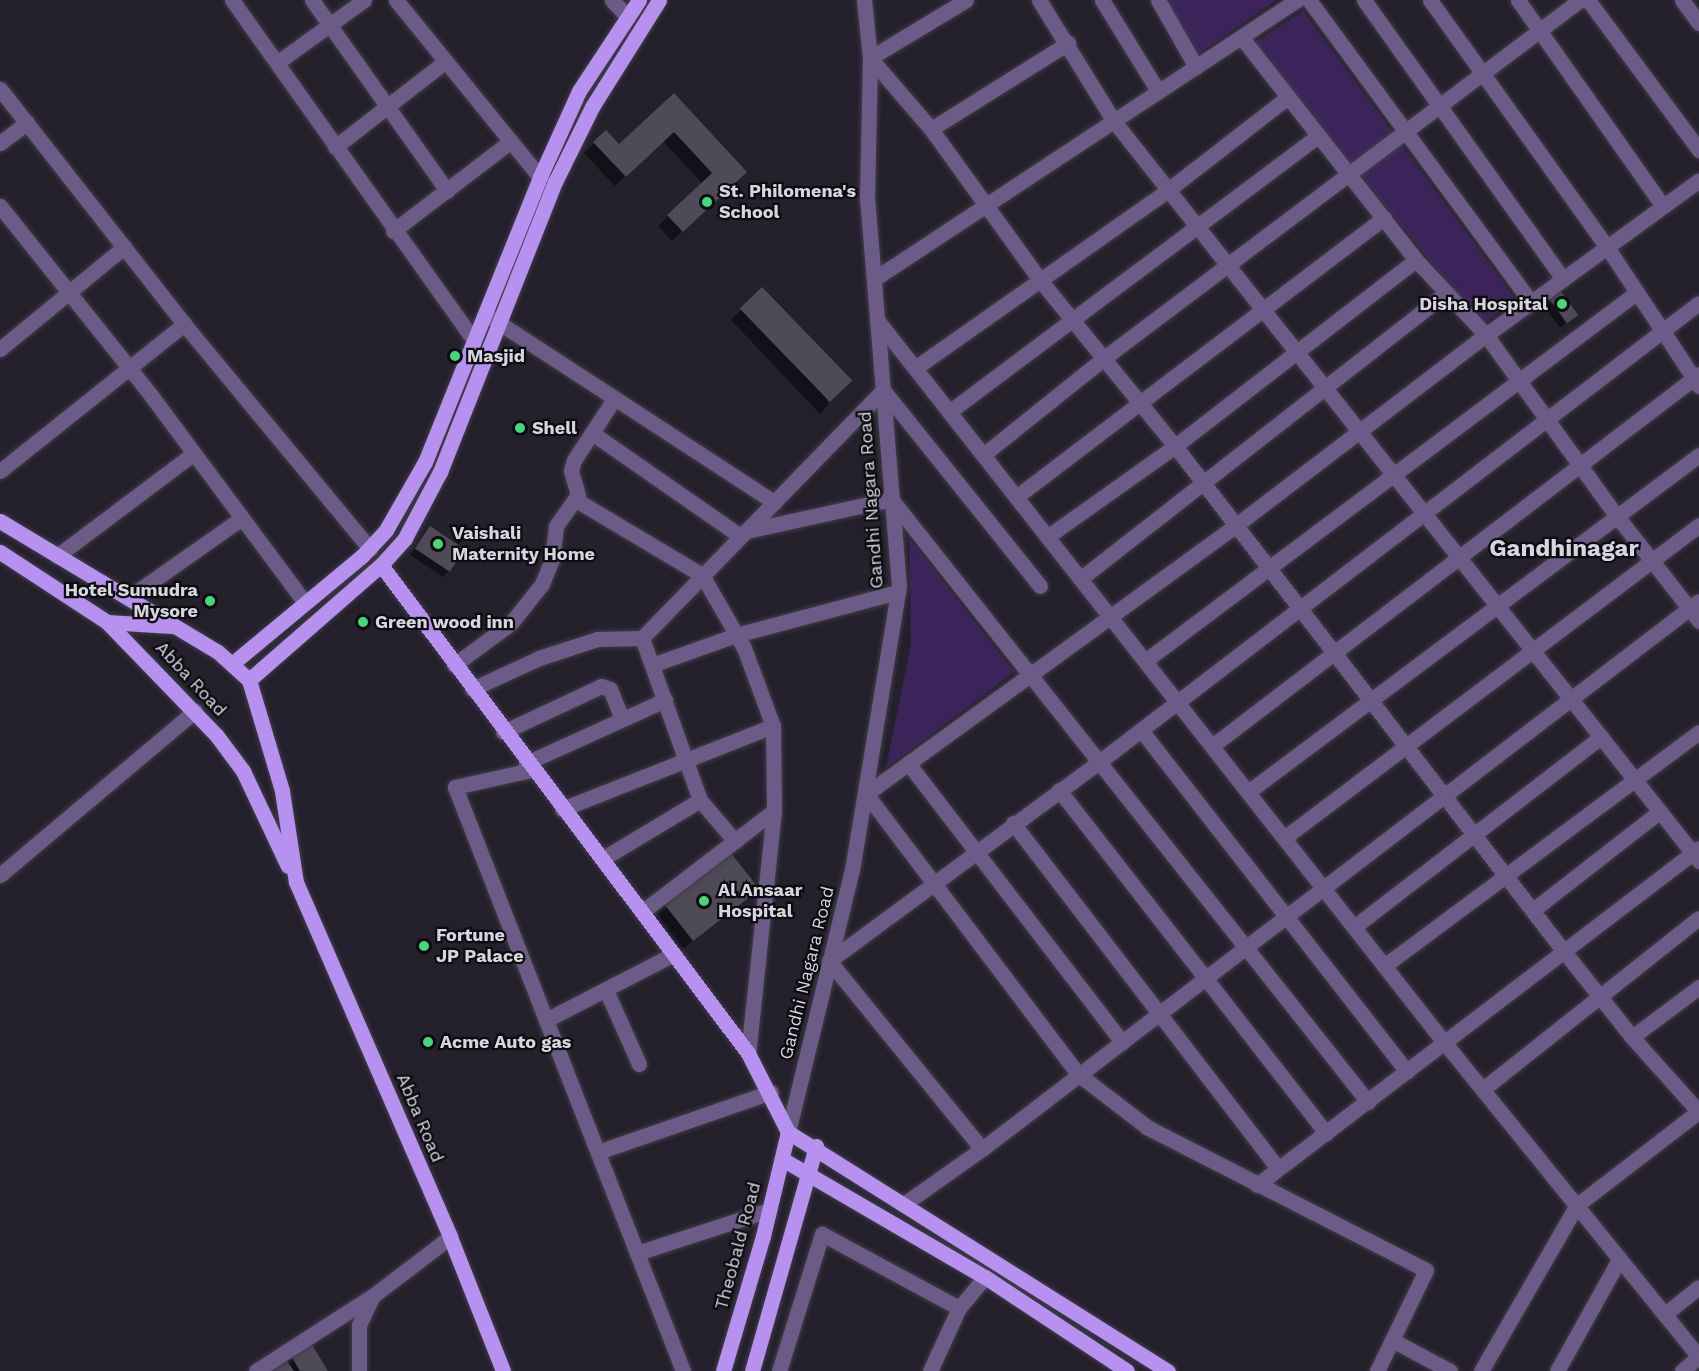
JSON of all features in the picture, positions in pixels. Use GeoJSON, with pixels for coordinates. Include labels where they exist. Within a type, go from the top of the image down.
{"type":"FeatureCollection","features":[{"type":"Feature","properties":{"kind":"main road"},"geometry":{"type":"LineString","coordinates":[[233,663],[370,549],[386,530],[425,462],[474,341],[487,315],[540,177],[579,91],[639,0]]}},
{"type":"Feature","properties":{"kind":"main road"},"geometry":{"type":"LineString","coordinates":[[0,521],[233,663],[249,680],[381,565],[405,538],[440,472],[555,182],[592,107],[659,0]]}},
{"type":"Feature","properties":{"kind":"main road","name":"Abba Road"},"geometry":{"type":"LineString","coordinates":[[0,552],[107,622],[195,711],[243,771],[296,882],[450,1237],[503,1371]]}},
{"type":"Feature","properties":{"kind":"main road"},"geometry":{"type":"LineString","coordinates":[[381,565],[528,766],[643,912],[748,1053],[771,1092],[789,1132],[816,1146],[1168,1371]]}},
{"type":"Feature","properties":{"kind":"main road"},"geometry":{"type":"LineString","coordinates":[[107,622],[175,626]]}},
{"type":"Feature","properties":{"kind":"main road","name":"Abba Road"},"geometry":{"type":"LineString","coordinates":[[249,680],[282,791],[296,882]]}},
{"type":"Feature","properties":{"kind":"main road","name":"Theobald Road"},"geometry":{"type":"LineString","coordinates":[[723,1371],[789,1132]]}},
{"type":"Feature","properties":{"kind":"main road"},"geometry":{"type":"LineString","coordinates":[[752,1371],[806,1173],[816,1146]]}},
{"type":"Feature","properties":{"kind":"main road"},"geometry":{"type":"LineString","coordinates":[[782,1159],[985,1277],[1127,1371]]}},
{"type":"Feature","properties":{"kind":"street"},"geometry":{"type":"LineString","coordinates":[[232,0],[279,62],[393,231],[474,341]]}},
{"type":"Feature","properties":{"kind":"street"},"geometry":{"type":"LineString","coordinates":[[312,0],[447,191]]}},
{"type":"Feature","properties":{"kind":"street"},"geometry":{"type":"LineString","coordinates":[[279,62],[328,24],[364,0]]}},
{"type":"Feature","properties":{"kind":"street"},"geometry":{"type":"LineString","coordinates":[[396,0],[540,177]]}},
{"type":"Feature","properties":{"kind":"street"},"geometry":{"type":"LineString","coordinates":[[612,0],[628,17]]}},
{"type":"Feature","properties":{"kind":"street","name":"Gandhi Nagara Road"},"geometry":{"type":"LineString","coordinates":[[789,1132],[866,794],[898,592],[867,200],[870,58],[864,0]]}},
{"type":"Feature","properties":{"kind":"street"},"geometry":{"type":"LineString","coordinates":[[966,0],[870,58],[931,129],[1040,280],[1175,446],[1235,526],[1372,699],[1562,949],[1632,1037],[1699,1111],[1577,1204],[1481,1371]]}},
{"type":"Feature","properties":{"kind":"street"},"geometry":{"type":"LineString","coordinates":[[1039,0],[1068,43],[1113,120],[1601,737],[1697,854],[1562,949],[1407,1072],[1257,1185]]}},
{"type":"Feature","properties":{"kind":"street"},"geometry":{"type":"LineString","coordinates":[[1102,0],[1158,91]]}},
{"type":"Feature","properties":{"kind":"street"},"geometry":{"type":"LineString","coordinates":[[1158,0],[1196,67]]}},
{"type":"Feature","properties":{"kind":"street"},"geometry":{"type":"LineString","coordinates":[[874,279],[1297,0]]}},
{"type":"Feature","properties":{"kind":"street"},"geometry":{"type":"LineString","coordinates":[[1309,0],[1531,302]]}},
{"type":"Feature","properties":{"kind":"street"},"geometry":{"type":"LineString","coordinates":[[1364,0],[1563,279]]}},
{"type":"Feature","properties":{"kind":"street"},"geometry":{"type":"LineString","coordinates":[[1212,746],[1460,558],[1579,464],[1697,380],[1661,334],[1607,247],[1479,73],[1430,0]]}},
{"type":"Feature","properties":{"kind":"street"},"geometry":{"type":"LineString","coordinates":[[1518,0],[1664,206]]}},
{"type":"Feature","properties":{"kind":"street"},"geometry":{"type":"LineString","coordinates":[[983,455],[1104,358],[1230,267],[1404,130],[1580,0]]}},
{"type":"Feature","properties":{"kind":"street"},"geometry":{"type":"LineString","coordinates":[[1588,0],[1699,150]]}},
{"type":"Feature","properties":{"kind":"street"},"geometry":{"type":"LineString","coordinates":[[1682,0],[1699,23]]}},
{"type":"Feature","properties":{"kind":"street"},"geometry":{"type":"LineString","coordinates":[[904,1204],[982,1149],[1571,698],[1696,610],[1652,561],[1616,515],[1486,335],[1416,260],[1242,38]]}},
{"type":"Feature","properties":{"kind":"street"},"geometry":{"type":"LineString","coordinates":[[931,129],[1068,43]]}},
{"type":"Feature","properties":{"kind":"street"},"geometry":{"type":"LineString","coordinates":[[335,147],[446,61]]}},
{"type":"Feature","properties":{"kind":"street"},"geometry":{"type":"LineString","coordinates":[[0,89],[184,324],[370,549]]}},
{"type":"Feature","properties":{"kind":"street"},"geometry":{"type":"LineString","coordinates":[[915,368],[1168,190],[1288,97]]}},
{"type":"Feature","properties":{"kind":"street"},"geometry":{"type":"LineString","coordinates":[[0,143],[27,123]]}},
{"type":"Feature","properties":{"kind":"street"},"geometry":{"type":"LineString","coordinates":[[949,412],[1199,228],[1318,136]]}},
{"type":"Feature","properties":{"kind":"street"},"geometry":{"type":"LineString","coordinates":[[393,231],[511,141]]}},
{"type":"Feature","properties":{"kind":"street"},"geometry":{"type":"LineString","coordinates":[[1377,1371],[1426,1270],[1147,1127],[1077,1074],[866,794],[1235,526],[1486,335],[1698,183]]}},
{"type":"Feature","properties":{"kind":"street"},"geometry":{"type":"LineString","coordinates":[[0,206],[129,368],[305,603]]}},
{"type":"Feature","properties":{"kind":"street"},"geometry":{"type":"LineString","coordinates":[[1016,497],[1384,218]]}},
{"type":"Feature","properties":{"kind":"street"},"geometry":{"type":"LineString","coordinates":[[0,349],[124,247]]}},
{"type":"Feature","properties":{"kind":"street"},"geometry":{"type":"LineString","coordinates":[[1047,537],[1175,446],[1416,260]]}},
{"type":"Feature","properties":{"kind":"street"},"geometry":{"type":"LineString","coordinates":[[1080,579],[1327,389],[1446,293]]}},
{"type":"Feature","properties":{"kind":"street"},"geometry":{"type":"LineString","coordinates":[[1145,661],[1267,566],[1636,293]]}},
{"type":"Feature","properties":{"kind":"street"},"geometry":{"type":"LineString","coordinates":[[982,1149],[829,961],[974,851],[1099,762],[1699,303]]}},
{"type":"Feature","properties":{"kind":"street"},"geometry":{"type":"LineString","coordinates":[[487,315],[774,502]]}},
{"type":"Feature","properties":{"kind":"street"},"geometry":{"type":"LineString","coordinates":[[877,321],[1444,1042],[1699,1356],[1682,1371]]}},
{"type":"Feature","properties":{"kind":"street"},"geometry":{"type":"LineString","coordinates":[[0,471],[184,324]]}},
{"type":"Feature","properties":{"kind":"street"},"geometry":{"type":"LineString","coordinates":[[472,689],[539,658],[597,639],[642,638],[883,390],[1040,586]]}},
{"type":"Feature","properties":{"kind":"street"},"geometry":{"type":"LineString","coordinates":[[454,666],[492,639],[532,600],[552,559],[556,526],[576,500],[571,471],[614,399]]}},
{"type":"Feature","properties":{"kind":"street"},"geometry":{"type":"LineString","coordinates":[[592,434],[743,533],[891,499],[1368,1102]]}},
{"type":"Feature","properties":{"kind":"street"},"geometry":{"type":"LineString","coordinates":[[57,555],[194,453]]}},
{"type":"Feature","properties":{"kind":"street"},"geometry":{"type":"LineString","coordinates":[[1248,792],[1699,455]]}},
{"type":"Feature","properties":{"kind":"street"},"geometry":{"type":"LineString","coordinates":[[576,500],[702,575],[736,635],[773,726],[774,811],[748,1053]]}},
{"type":"Feature","properties":{"kind":"street"},"geometry":{"type":"LineString","coordinates":[[128,598],[242,518]]}},
{"type":"Feature","properties":{"kind":"street"},"geometry":{"type":"LineString","coordinates":[[1284,838],[1699,525]]}},
{"type":"Feature","properties":{"kind":"street"},"geometry":{"type":"LineString","coordinates":[[652,665],[736,635],[898,592]]}},
{"type":"Feature","properties":{"kind":"street"},"geometry":{"type":"LineString","coordinates":[[642,638],[700,800],[735,841]]}},
{"type":"Feature","properties":{"kind":"street"},"geometry":{"type":"LineString","coordinates":[[503,732],[602,686],[610,689],[622,719]]}},
{"type":"Feature","properties":{"kind":"street"},"geometry":{"type":"LineString","coordinates":[[664,700],[528,766],[455,787],[683,1371]]}},
{"type":"Feature","properties":{"kind":"street"},"geometry":{"type":"LineString","coordinates":[[0,875],[195,711]]}},
{"type":"Feature","properties":{"kind":"street"},"geometry":{"type":"LineString","coordinates":[[562,809],[773,726]]}},
{"type":"Feature","properties":{"kind":"street"},"geometry":{"type":"LineString","coordinates":[[1141,730],[1407,1072]]}},
{"type":"Feature","properties":{"kind":"street"},"geometry":{"type":"LineString","coordinates":[[1384,966],[1699,732]]}},
{"type":"Feature","properties":{"kind":"street"},"geometry":{"type":"LineString","coordinates":[[1354,927],[1601,737]]}},
{"type":"Feature","properties":{"kind":"street"},"geometry":{"type":"LineString","coordinates":[[908,763],[1122,1042]]}},
{"type":"Feature","properties":{"kind":"street"},"geometry":{"type":"LineString","coordinates":[[1059,790],[1326,1133]]}},
{"type":"Feature","properties":{"kind":"street"},"geometry":{"type":"LineString","coordinates":[[602,859],[700,800]]}},
{"type":"Feature","properties":{"kind":"street"},"geometry":{"type":"LineString","coordinates":[[643,912],[774,811]]}},
{"type":"Feature","properties":{"kind":"street"},"geometry":{"type":"LineString","coordinates":[[1533,910],[1660,811]]}},
{"type":"Feature","properties":{"kind":"street"},"geometry":{"type":"LineString","coordinates":[[1013,823],[1278,1168]]}},
{"type":"Feature","properties":{"kind":"street"},"geometry":{"type":"LineString","coordinates":[[1483,1089],[1699,918]]}},
{"type":"Feature","properties":{"kind":"street"},"geometry":{"type":"LineString","coordinates":[[546,1020],[674,954]]}},
{"type":"Feature","properties":{"kind":"street"},"geometry":{"type":"LineString","coordinates":[[1632,1037],[1699,987]]}},
{"type":"Feature","properties":{"kind":"street"},"geometry":{"type":"LineString","coordinates":[[606,990],[639,1064]]}},
{"type":"Feature","properties":{"kind":"street"},"geometry":{"type":"LineString","coordinates":[[597,1152],[771,1092]]}},
{"type":"Feature","properties":{"kind":"street"},"geometry":{"type":"LineString","coordinates":[[637,1253],[769,1210]]}},
{"type":"Feature","properties":{"kind":"street"},"geometry":{"type":"LineString","coordinates":[[780,1371],[822,1234],[959,1308]]}},
{"type":"Feature","properties":{"kind":"street"},"geometry":{"type":"LineString","coordinates":[[256,1371],[374,1295],[450,1237]]}},
{"type":"Feature","properties":{"kind":"street"},"geometry":{"type":"LineString","coordinates":[[1557,1371],[1620,1258]]}},
{"type":"Feature","properties":{"kind":"street"},"geometry":{"type":"LineString","coordinates":[[930,1371],[959,1308],[985,1277]]}},
{"type":"Feature","properties":{"kind":"street"},"geometry":{"type":"LineString","coordinates":[[1665,1314],[1699,1287]]}},
{"type":"Feature","properties":{"kind":"street"},"geometry":{"type":"LineString","coordinates":[[359,1371],[359,1325],[374,1295]]}},
{"type":"Feature","properties":{"kind":"street"},"geometry":{"type":"LineString","coordinates":[[1392,1340],[1450,1371]]}},
{"type":"Feature","properties":{"kind":"shaded area"},"geometry":{"type":"Polygon","coordinates":[[[1165,0],[1276,0],[1198,54],[1165,0]]]}},
{"type":"Feature","properties":{"kind":"shaded area"},"geometry":{"type":"Polygon","coordinates":[[[1303,11],[1515,299],[1482,325],[1254,43],[1303,11]]]}},
{"type":"Feature","properties":{"kind":"shaded area"},"geometry":{"type":"Polygon","coordinates":[[[909,538],[1014,672],[886,768],[911,644],[909,538]]]}},
{"type":"Feature","properties":{"kind":"building"},"geometry":{"type":"Polygon","coordinates":[[[674,93],[747,172],[683,232],[667,215],[712,173],[674,132],[626,177],[593,142],[606,130],[619,144],[674,93]]]}},
{"type":"Feature","properties":{"kind":"building"},"geometry":{"type":"Polygon","coordinates":[[[762,287],[852,381],[830,402],[740,309],[762,287]]]}},
{"type":"Feature","properties":{"kind":"building"},"geometry":{"type":"Polygon","coordinates":[[[1560,290],[1578,315],[1567,323],[1549,298],[1560,290]]]}},
{"type":"Feature","properties":{"kind":"building"},"geometry":{"type":"Polygon","coordinates":[[[430,526],[465,549],[450,572],[415,548],[430,526]]]}},
{"type":"Feature","properties":{"kind":"building"},"geometry":{"type":"Polygon","coordinates":[[[731,853],[759,889],[693,941],[665,905],[731,853]]]}},
{"type":"Feature","properties":{"kind":"building"},"geometry":{"type":"Polygon","coordinates":[[[311,1343],[328,1371],[300,1371],[290,1354],[311,1343]]]}},
{"type":"Feature","properties":{"kind":"building"},"geometry":{"type":"Polygon","coordinates":[[[287,1361],[294,1371],[272,1371],[287,1361]]]}},
{"type":"Feature","properties":{"kind":"place","name":"St. Philomena's School"},"geometry":{"type":"Point","coordinates":[707,202]}},
{"type":"Feature","properties":{"kind":"place","name":"Disha Hospital"},"geometry":{"type":"Point","coordinates":[1562,304]}},
{"type":"Feature","properties":{"kind":"place","name":"Masjid"},"geometry":{"type":"Point","coordinates":[455,356]}},
{"type":"Feature","properties":{"kind":"place","name":"Shell"},"geometry":{"type":"Point","coordinates":[520,428]}},
{"type":"Feature","properties":{"kind":"place","name":"Vaishali Maternity Home"},"geometry":{"type":"Point","coordinates":[438,544]}},
{"type":"Feature","properties":{"kind":"place","name":"Hotel Sumudra Mysore"},"geometry":{"type":"Point","coordinates":[210,601]}},
{"type":"Feature","properties":{"kind":"place","name":"Green wood inn"},"geometry":{"type":"Point","coordinates":[363,622]}},
{"type":"Feature","properties":{"kind":"place","name":"Al Ansaar Hospital"},"geometry":{"type":"Point","coordinates":[704,901]}},
{"type":"Feature","properties":{"kind":"place","name":"Fortune JP Palace"},"geometry":{"type":"Point","coordinates":[424,946]}},
{"type":"Feature","properties":{"kind":"place","name":"Acme Auto gas"},"geometry":{"type":"Point","coordinates":[428,1042]}},
{"type":"Feature","properties":{"kind":"district","name":"Gandhinagar"},"geometry":{"type":"Point","coordinates":[1564,549]}}]}
